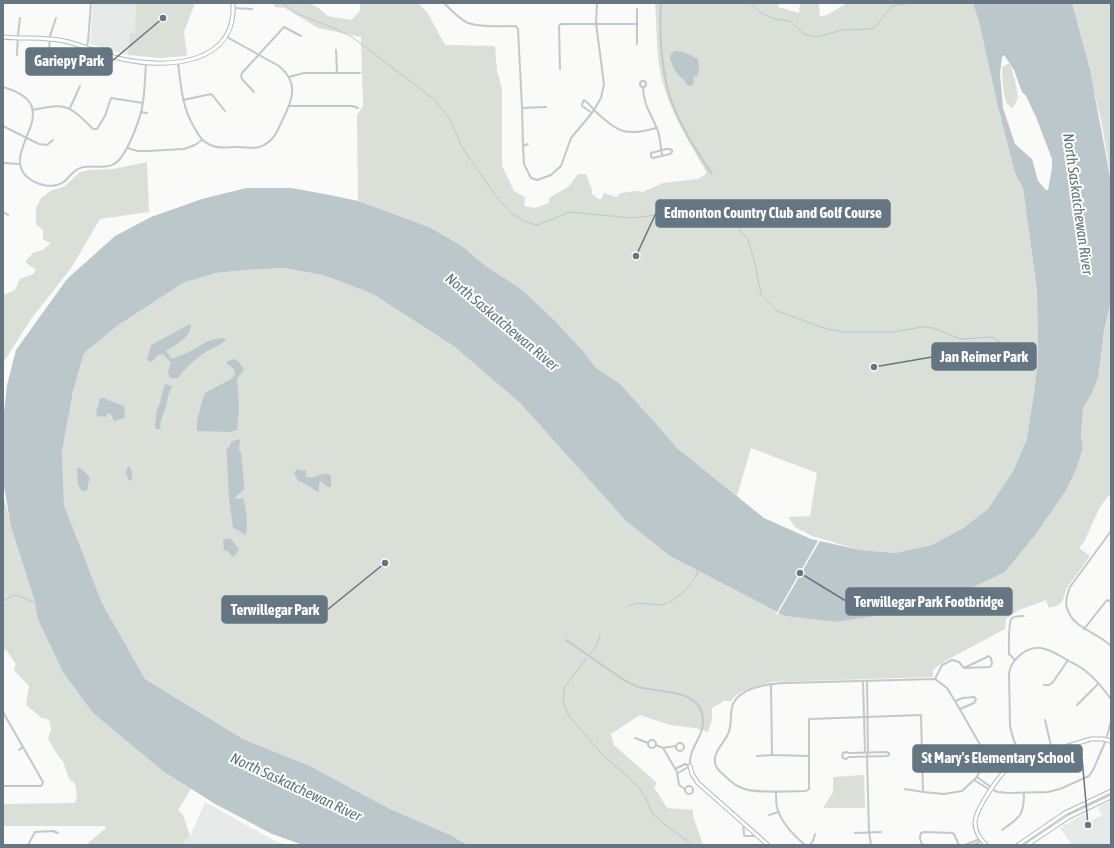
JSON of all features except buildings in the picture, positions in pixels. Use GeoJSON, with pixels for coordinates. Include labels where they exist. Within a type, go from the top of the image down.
{"type":"FeatureCollection","features":[{"type":"Feature","properties":{"kind":"street"},"geometry":{"type":"LineString","coordinates":[[86,48],[91,3]]}},
{"type":"Feature","properties":{"kind":"street"},"geometry":{"type":"LineString","coordinates":[[3,37],[66,41],[116,58],[146,63],[178,62],[200,57],[212,51],[220,44],[230,26],[233,3]]}},
{"type":"Feature","properties":{"kind":"street"},"geometry":{"type":"LineString","coordinates":[[444,3],[457,16],[467,22],[480,25],[516,26],[518,29],[524,164],[531,178],[537,180],[551,175],[562,166],[571,138],[592,113],[601,98],[604,84],[596,24],[597,3]]}},
{"type":"Feature","properties":{"kind":"street"},"geometry":{"type":"LineString","coordinates":[[661,3],[660,42],[662,62],[669,94],[682,124],[712,174]]}},
{"type":"Feature","properties":{"kind":"street"},"geometry":{"type":"LineString","coordinates":[[233,8],[252,9]]}},
{"type":"Feature","properties":{"kind":"street"},"geometry":{"type":"LineString","coordinates":[[637,9],[637,44]]}},
{"type":"Feature","properties":{"kind":"street"},"geometry":{"type":"LineString","coordinates":[[17,55],[17,38],[20,18]]}},
{"type":"Feature","properties":{"kind":"street"},"geometry":{"type":"LineString","coordinates":[[48,71],[50,33],[56,18]]}},
{"type":"Feature","properties":{"kind":"street"},"geometry":{"type":"LineString","coordinates":[[560,69],[559,26],[561,24],[637,24]]}},
{"type":"Feature","properties":{"kind":"street"},"geometry":{"type":"LineString","coordinates":[[254,92],[242,79],[242,73],[284,28],[301,36]]}},
{"type":"Feature","properties":{"kind":"street"},"geometry":{"type":"LineString","coordinates":[[178,62],[183,100],[188,116],[202,140],[215,147],[251,148],[262,146],[269,142],[275,135],[290,106],[293,91],[289,77],[279,66],[225,36]]}},
{"type":"Feature","properties":{"kind":"street"},"geometry":{"type":"LineString","coordinates":[[336,50],[337,73]]}},
{"type":"Feature","properties":{"kind":"street"},"geometry":{"type":"LineString","coordinates":[[3,87],[13,90],[23,96],[32,110],[32,122],[20,151],[19,164],[25,174],[31,179],[44,185],[54,186],[64,182],[73,172],[81,168],[91,166],[105,167],[113,165],[121,159],[134,133],[141,112],[146,63]]}},
{"type":"Feature","properties":{"kind":"street"},"geometry":{"type":"LineString","coordinates":[[289,77],[301,73],[360,73]]}},
{"type":"Feature","properties":{"kind":"street"},"geometry":{"type":"LineString","coordinates":[[70,108],[80,86]]}},
{"type":"Feature","properties":{"kind":"street"},"geometry":{"type":"LineString","coordinates":[[643,87],[645,103],[658,132],[662,156]]}},
{"type":"Feature","properties":{"kind":"street"},"geometry":{"type":"LineString","coordinates":[[183,100],[211,94],[225,110]]}},
{"type":"Feature","properties":{"kind":"street"},"geometry":{"type":"LineString","coordinates":[[32,110],[52,106],[70,108],[93,129],[97,129],[105,116],[111,98],[143,103]]}},
{"type":"Feature","properties":{"kind":"street"},"geometry":{"type":"LineString","coordinates":[[592,113],[582,106],[584,100],[616,128],[623,131],[632,133],[656,128]]}},
{"type":"Feature","properties":{"kind":"street"},"geometry":{"type":"LineString","coordinates":[[290,106],[352,106],[358,108]]}},
{"type":"Feature","properties":{"kind":"street"},"geometry":{"type":"LineString","coordinates":[[522,108],[546,107]]}},
{"type":"Feature","properties":{"kind":"street"},"geometry":{"type":"LineString","coordinates":[[141,112],[147,113]]}},
{"type":"Feature","properties":{"kind":"street"},"geometry":{"type":"LineString","coordinates":[[3,126],[42,145],[48,144],[53,140]]}},
{"type":"Feature","properties":{"kind":"street"},"geometry":{"type":"LineString","coordinates":[[127,148],[138,151],[184,149],[195,145],[202,140]]}},
{"type":"Feature","properties":{"kind":"street"},"geometry":{"type":"LineString","coordinates":[[523,146],[528,144]]}},
{"type":"Feature","properties":{"kind":"street"},"geometry":{"type":"LineString","coordinates":[[661,150],[672,150],[670,154],[662,156],[654,158],[651,157],[650,154],[651,152],[661,150]]}},
{"type":"Feature","properties":{"kind":"street"},"geometry":{"type":"LineString","coordinates":[[3,163],[19,164]]}},
{"type":"Feature","properties":{"kind":"street"},"geometry":{"type":"LineString","coordinates":[[3,212],[8,215]]}},
{"type":"Feature","properties":{"kind":"street"},"geometry":{"type":"LineString","coordinates":[[1111,531],[1070,587],[1066,602],[1072,618],[1076,623],[1111,646]]}},
{"type":"Feature","properties":{"kind":"street"},"geometry":{"type":"LineString","coordinates":[[1084,628],[1107,600],[1111,602]]}},
{"type":"Feature","properties":{"kind":"street"},"geometry":{"type":"LineString","coordinates":[[1015,660],[1009,654],[1010,619],[1024,616]]}},
{"type":"Feature","properties":{"kind":"street"},"geometry":{"type":"LineString","coordinates":[[566,640],[624,680],[644,688],[683,694],[689,697],[699,707],[702,713],[703,725],[700,736],[690,755],[692,774],[698,783],[768,845]]}},
{"type":"Feature","properties":{"kind":"street"},"geometry":{"type":"LineString","coordinates":[[1022,760],[1013,738],[1009,721],[1009,673],[1015,660],[1024,652],[1038,648],[1051,650],[1086,671],[1111,699]]}},
{"type":"Feature","properties":{"kind":"street"},"geometry":{"type":"LineString","coordinates":[[989,656],[991,658],[992,664],[990,667],[964,668],[989,656]]}},
{"type":"Feature","properties":{"kind":"street"},"geometry":{"type":"LineString","coordinates":[[935,679],[942,665],[952,660],[959,662],[964,668]]}},
{"type":"Feature","properties":{"kind":"street"},"geometry":{"type":"LineString","coordinates":[[1044,685],[1049,685],[1053,682],[1068,660]]}},
{"type":"Feature","properties":{"kind":"street"},"geometry":{"type":"LineString","coordinates":[[905,789],[924,792],[944,794],[962,791],[974,780],[983,763],[982,748],[960,709],[947,688],[935,679],[771,684],[757,688],[744,693],[736,700],[732,709],[729,732],[716,754],[715,762],[719,770],[740,788],[756,791],[806,791],[808,790],[809,785],[809,719],[921,715],[924,792]]}},
{"type":"Feature","properties":{"kind":"street"},"geometry":{"type":"LineString","coordinates":[[863,681],[865,752],[867,757]]}},
{"type":"Feature","properties":{"kind":"street"},"geometry":{"type":"LineString","coordinates":[[867,681],[867,757],[869,832],[871,845]]}},
{"type":"Feature","properties":{"kind":"street"},"geometry":{"type":"LineString","coordinates":[[771,684],[772,755]]}},
{"type":"Feature","properties":{"kind":"street"},"geometry":{"type":"LineString","coordinates":[[1077,705],[1098,684]]}},
{"type":"Feature","properties":{"kind":"street"},"geometry":{"type":"LineString","coordinates":[[955,701],[974,696],[976,699],[974,703],[960,709]]}},
{"type":"Feature","properties":{"kind":"street"},"geometry":{"type":"LineString","coordinates":[[3,712],[4,718],[43,782],[42,785],[38,786],[3,786]]}},
{"type":"Feature","properties":{"kind":"street"},"geometry":{"type":"LineString","coordinates":[[1045,720],[1052,750]]}},
{"type":"Feature","properties":{"kind":"street"},"geometry":{"type":"LineString","coordinates":[[974,780],[991,789],[1005,793],[1043,793],[1056,790],[1089,776],[1106,740],[1111,721]]}},
{"type":"Feature","properties":{"kind":"street"},"geometry":{"type":"LineString","coordinates":[[635,738],[648,743],[651,748],[656,745]]}},
{"type":"Feature","properties":{"kind":"street"},"geometry":{"type":"LineString","coordinates":[[986,845],[981,840],[976,830],[976,816],[979,808],[991,789],[1000,776],[1011,765],[1052,750],[1091,739],[1098,738],[1111,741]]}},
{"type":"Feature","properties":{"kind":"street"},"geometry":{"type":"LineString","coordinates":[[648,743],[650,740],[654,740],[656,745],[663,748],[676,746],[680,743],[684,747],[679,751],[676,749],[676,746]]}},
{"type":"Feature","properties":{"kind":"street"},"geometry":{"type":"LineString","coordinates":[[18,750],[23,747]]}},
{"type":"Feature","properties":{"kind":"street"},"geometry":{"type":"LineString","coordinates":[[663,748],[675,769],[679,784],[688,794],[692,793],[693,788],[689,785],[686,786],[685,789]]}},
{"type":"Feature","properties":{"kind":"street"},"geometry":{"type":"LineString","coordinates":[[846,752],[868,752],[886,752],[889,753],[889,755],[846,759],[842,756],[843,753],[846,752]]}},
{"type":"Feature","properties":{"kind":"street"},"geometry":{"type":"LineString","coordinates":[[922,755],[946,753]]}},
{"type":"Feature","properties":{"kind":"street"},"geometry":{"type":"LineString","coordinates":[[757,756],[809,756]]}},
{"type":"Feature","properties":{"kind":"street"},"geometry":{"type":"LineString","coordinates":[[675,769],[685,764],[690,766]]}},
{"type":"Feature","properties":{"kind":"street"},"geometry":{"type":"LineString","coordinates":[[677,774],[690,766]]}},
{"type":"Feature","properties":{"kind":"street"},"geometry":{"type":"LineString","coordinates":[[976,777],[991,789]]}},
{"type":"Feature","properties":{"kind":"street"},"geometry":{"type":"LineString","coordinates":[[776,791],[779,812],[791,832],[805,845]]}},
{"type":"Feature","properties":{"kind":"street"},"geometry":{"type":"LineString","coordinates":[[1018,845],[1066,813],[1111,791]]}},
{"type":"Feature","properties":{"kind":"street"},"geometry":{"type":"LineString","coordinates":[[1002,830],[1016,820],[1021,814],[1024,808],[1024,793]]}},
{"type":"Feature","properties":{"kind":"street"},"geometry":{"type":"LineString","coordinates":[[1027,845],[1069,817],[1111,797]]}},
{"type":"Feature","properties":{"kind":"street"},"geometry":{"type":"LineString","coordinates":[[769,815],[779,812]]}},
{"type":"Feature","properties":{"kind":"street"},"geometry":{"type":"LineString","coordinates":[[743,823],[745,836],[757,836]]}},
{"type":"Feature","properties":{"kind":"street"},"geometry":{"type":"LineString","coordinates":[[28,845],[35,832],[53,831],[58,834]]}},
{"type":"Feature","properties":{"kind":"street"},"geometry":{"type":"LineString","coordinates":[[855,833],[881,832]]}},
{"type":"Feature","properties":{"kind":"street"},"geometry":{"type":"LineString","coordinates":[[923,845],[920,840],[921,833],[949,832],[954,834],[959,845]]}},
{"type":"Feature","properties":{"kind":"street"},"geometry":{"type":"LineString","coordinates":[[810,845],[815,834]]}},
{"type":"Feature","properties":{"kind":"street"},"geometry":{"type":"LineString","coordinates":[[965,845],[981,840]]}},
{"type":"Feature","properties":{"kind":"street"},"geometry":{"type":"LineString","coordinates":[[973,845],[981,840]]}},
{"type":"Feature","properties":{"kind":"shaded area"},"geometry":{"type":"Polygon","coordinates":[[[93,3],[136,3],[135,33],[130,34],[128,55],[90,44],[93,3]]]}},
{"type":"Feature","properties":{"kind":"shaded area"},"geometry":{"type":"Polygon","coordinates":[[[136,3],[195,3],[184,32],[187,56],[160,58],[128,55],[130,33],[135,33],[136,3]]]}},
{"type":"Feature","properties":{"kind":"shaded area"},"geometry":{"type":"Polygon","coordinates":[[[273,3],[306,3],[316,6],[328,16],[351,20],[360,11],[360,3],[418,3],[427,12],[445,45],[495,46],[497,71],[502,88],[502,166],[514,191],[525,197],[524,206],[535,208],[549,203],[549,198],[568,187],[578,174],[586,174],[592,194],[598,199],[601,199],[604,193],[616,197],[621,193],[636,191],[643,192],[663,183],[698,179],[707,173],[673,111],[663,84],[658,54],[655,3],[779,3],[778,7],[799,13],[800,3],[819,3],[820,17],[827,15],[847,3],[973,3],[979,22],[998,107],[1015,173],[1023,188],[1037,291],[1038,358],[1027,439],[1013,471],[988,509],[963,528],[932,545],[895,553],[860,550],[812,536],[795,527],[788,517],[810,516],[817,473],[751,448],[737,496],[677,448],[619,383],[596,368],[587,356],[462,246],[429,227],[358,201],[357,115],[363,106],[361,37],[318,28],[285,8],[275,7],[273,3]]]}},
{"type":"Feature","properties":{"kind":"shaded area"},"geometry":{"type":"Polygon","coordinates":[[[1072,3],[1111,3],[1111,179],[1102,125],[1072,3]]]}},
{"type":"Feature","properties":{"kind":"shaded area"},"geometry":{"type":"Polygon","coordinates":[[[1010,64],[1017,92],[1017,100],[1012,108],[1006,101],[1003,90],[1002,67],[1010,64]]]}},
{"type":"Feature","properties":{"kind":"shaded area"},"geometry":{"type":"Polygon","coordinates":[[[147,162],[149,212],[100,219],[71,268],[31,319],[3,363],[3,295],[15,290],[20,279],[33,274],[36,270],[25,262],[33,253],[43,250],[51,243],[43,240],[43,230],[36,225],[36,208],[41,198],[52,190],[65,186],[80,172],[113,169],[147,162]]]}},
{"type":"Feature","properties":{"kind":"shaded area"},"geometry":{"type":"Polygon","coordinates":[[[284,268],[323,275],[373,294],[455,347],[520,403],[626,521],[670,556],[785,616],[836,622],[896,613],[944,601],[1005,572],[1036,534],[1065,492],[1083,447],[1081,436],[1083,408],[1090,397],[1111,301],[1111,495],[1109,495],[1100,507],[1084,542],[1079,548],[1090,556],[1066,589],[1063,600],[1059,605],[1049,608],[1046,600],[1019,610],[1006,619],[1005,629],[945,661],[933,670],[933,677],[771,682],[741,692],[731,701],[723,701],[712,708],[712,720],[708,732],[695,728],[670,725],[640,715],[611,734],[614,745],[657,783],[654,787],[667,808],[693,810],[693,816],[703,845],[468,845],[448,834],[390,809],[310,766],[243,739],[145,679],[102,603],[64,505],[62,453],[73,392],[84,353],[117,326],[183,283],[216,273],[284,268]]]}},
{"type":"Feature","properties":{"kind":"shaded area"},"geometry":{"type":"Polygon","coordinates":[[[3,486],[4,499],[35,602],[37,617],[93,713],[164,772],[191,789],[178,810],[183,815],[190,836],[181,845],[86,845],[106,828],[105,826],[3,826],[3,804],[75,803],[77,796],[75,783],[69,779],[63,761],[48,739],[51,729],[49,719],[42,718],[26,705],[29,686],[14,670],[16,664],[6,650],[3,651],[3,486]]]}},
{"type":"Feature","properties":{"kind":"shaded area"},"geometry":{"type":"Polygon","coordinates":[[[864,775],[865,808],[823,808],[833,792],[833,777],[864,775]]]}},
{"type":"Feature","properties":{"kind":"shaded area"},"geometry":{"type":"Polygon","coordinates":[[[1111,801],[1111,845],[1072,845],[1060,828],[1084,814],[1089,822],[1102,815],[1098,807],[1111,801]]]}},
{"type":"Feature","properties":{"kind":"shaded area"},"geometry":{"type":"Polygon","coordinates":[[[205,802],[275,841],[288,845],[181,845],[190,836],[205,802]]]}},
{"type":"Feature","properties":{"kind":"water","name":"North Saskatchewan River"},"geometry":{"type":"Polygon","coordinates":[[[973,3],[1072,3],[1090,70],[1111,182],[1111,301],[1104,331],[1098,377],[1090,397],[1083,408],[1081,436],[1083,447],[1077,467],[1065,492],[1036,534],[1005,572],[944,601],[896,613],[836,622],[785,616],[670,556],[626,521],[520,403],[455,347],[373,294],[323,275],[284,268],[216,273],[183,283],[117,326],[84,353],[73,392],[62,452],[64,505],[102,603],[145,679],[243,739],[310,766],[390,809],[448,834],[468,845],[303,845],[272,834],[217,805],[164,772],[93,713],[63,672],[37,617],[35,602],[11,526],[3,481],[3,422],[7,385],[16,350],[67,279],[115,236],[151,217],[202,199],[246,188],[291,188],[358,201],[429,227],[462,246],[484,265],[522,290],[555,321],[596,368],[619,383],[677,448],[764,518],[811,539],[860,550],[895,553],[932,545],[963,528],[988,509],[1013,471],[1027,439],[1038,358],[1037,291],[1023,188],[1015,173],[998,107],[979,22],[973,3]],[[1004,55],[1002,57],[1000,74],[1003,108],[1015,144],[1032,159],[1038,181],[1046,190],[1048,190],[1052,159],[1036,117],[1026,96],[1022,92],[1014,70],[1004,55]]]}},
{"type":"Feature","properties":{"kind":"water"},"geometry":{"type":"Polygon","coordinates":[[[674,51],[683,52],[698,59],[699,70],[697,76],[694,77],[693,85],[689,86],[686,84],[684,79],[679,76],[675,70],[670,59],[671,54],[674,51]]]}},
{"type":"Feature","properties":{"kind":"water"},"geometry":{"type":"Polygon","coordinates":[[[190,324],[189,332],[186,336],[166,351],[172,359],[193,350],[210,340],[223,338],[226,340],[198,357],[178,378],[170,378],[168,373],[171,363],[163,354],[157,355],[151,362],[147,360],[151,345],[190,324]]]}},
{"type":"Feature","properties":{"kind":"water"},"geometry":{"type":"Polygon","coordinates":[[[234,359],[239,362],[244,370],[237,378],[239,409],[237,430],[229,432],[197,431],[197,421],[205,393],[231,379],[235,375],[234,369],[226,363],[234,359]]]}},
{"type":"Feature","properties":{"kind":"water"},"geometry":{"type":"Polygon","coordinates":[[[165,384],[172,386],[162,417],[160,425],[161,429],[156,429],[157,410],[165,384]]]}},
{"type":"Feature","properties":{"kind":"water"},"geometry":{"type":"Polygon","coordinates":[[[103,398],[124,406],[125,418],[114,421],[109,413],[106,417],[97,416],[96,411],[100,399],[103,398]]]}},
{"type":"Feature","properties":{"kind":"water"},"geometry":{"type":"Polygon","coordinates":[[[240,439],[239,450],[241,452],[244,490],[234,498],[243,498],[244,501],[247,523],[245,535],[233,528],[229,499],[226,450],[230,446],[231,442],[240,439]]]}},
{"type":"Feature","properties":{"kind":"water"},"geometry":{"type":"Polygon","coordinates":[[[129,466],[132,473],[131,481],[128,479],[126,474],[129,466]]]}},
{"type":"Feature","properties":{"kind":"water"},"geometry":{"type":"Polygon","coordinates":[[[77,468],[82,469],[90,478],[88,489],[86,491],[82,491],[78,485],[77,468]]]}},
{"type":"Feature","properties":{"kind":"water"},"geometry":{"type":"Polygon","coordinates":[[[298,469],[302,471],[305,470],[305,476],[312,478],[322,474],[329,474],[331,477],[331,487],[328,487],[321,481],[319,483],[319,492],[298,481],[294,472],[298,469]]]}},
{"type":"Feature","properties":{"kind":"water"},"geometry":{"type":"Polygon","coordinates":[[[230,538],[239,549],[233,557],[224,550],[223,540],[230,538]]]}},
{"type":"Feature","properties":{"kind":"pier"},"geometry":{"type":"Polygon","coordinates":[[[819,539],[821,539],[777,615],[776,614],[819,539]]]}},
{"type":"Feature","properties":{"kind":"waterway"},"geometry":{"type":"LineString","coordinates":[[282,3],[298,14],[352,37],[435,100],[449,118],[462,147],[495,195],[511,213],[526,222],[537,225],[570,212],[632,218],[673,213],[694,207],[714,208],[727,215],[748,239],[756,268],[761,295],[777,311],[827,329],[844,332],[893,332],[922,327],[934,328],[960,339],[992,337],[1018,353],[1038,358]]}},
{"type":"Feature","properties":{"kind":"waterway"},"geometry":{"type":"LineString","coordinates":[[750,3],[761,13],[775,19],[790,21],[804,34],[817,37],[842,30],[869,29],[875,27],[892,6],[911,3]]}},
{"type":"Feature","properties":{"kind":"waterway"},"geometry":{"type":"LineString","coordinates":[[693,581],[698,570]]}},
{"type":"Feature","properties":{"kind":"waterway"},"geometry":{"type":"LineString","coordinates":[[669,602],[687,589],[691,584]]}},
{"type":"Feature","properties":{"kind":"waterway"},"geometry":{"type":"LineString","coordinates":[[3,601],[15,595],[35,602]]}},
{"type":"Feature","properties":{"kind":"waterway"},"geometry":{"type":"LineString","coordinates":[[628,606],[637,603],[661,605],[666,603]]}},
{"type":"Feature","properties":{"kind":"waterway"},"geometry":{"type":"LineString","coordinates":[[591,653],[596,646],[600,635]]}},
{"type":"Feature","properties":{"kind":"waterway"},"geometry":{"type":"LineString","coordinates":[[586,659],[565,686],[563,702],[569,716],[602,754],[638,786],[643,794]]}},
{"type":"Feature","properties":{"kind":"waterway"},"geometry":{"type":"LineString","coordinates":[[645,796],[652,813],[692,845]]}},
{"type":"Feature","properties":{"kind":"place","name":"Gariepy Park"},"geometry":{"type":"Point","coordinates":[163,18]}},
{"type":"Feature","properties":{"kind":"place","name":"Edmonton Country Club and Golf Course"},"geometry":{"type":"Point","coordinates":[636,256]}},
{"type":"Feature","properties":{"kind":"place","name":"Jan Reimer Park"},"geometry":{"type":"Point","coordinates":[874,367]}},
{"type":"Feature","properties":{"kind":"place","name":"Terwillegar Park"},"geometry":{"type":"Point","coordinates":[385,563]}},
{"type":"Feature","properties":{"kind":"place","name":"Terwillegar Park Footbridge"},"geometry":{"type":"Point","coordinates":[800,573]}},
{"type":"Feature","properties":{"kind":"place","name":"St Mary's Elementary School"},"geometry":{"type":"Point","coordinates":[1088,825]}}]}
